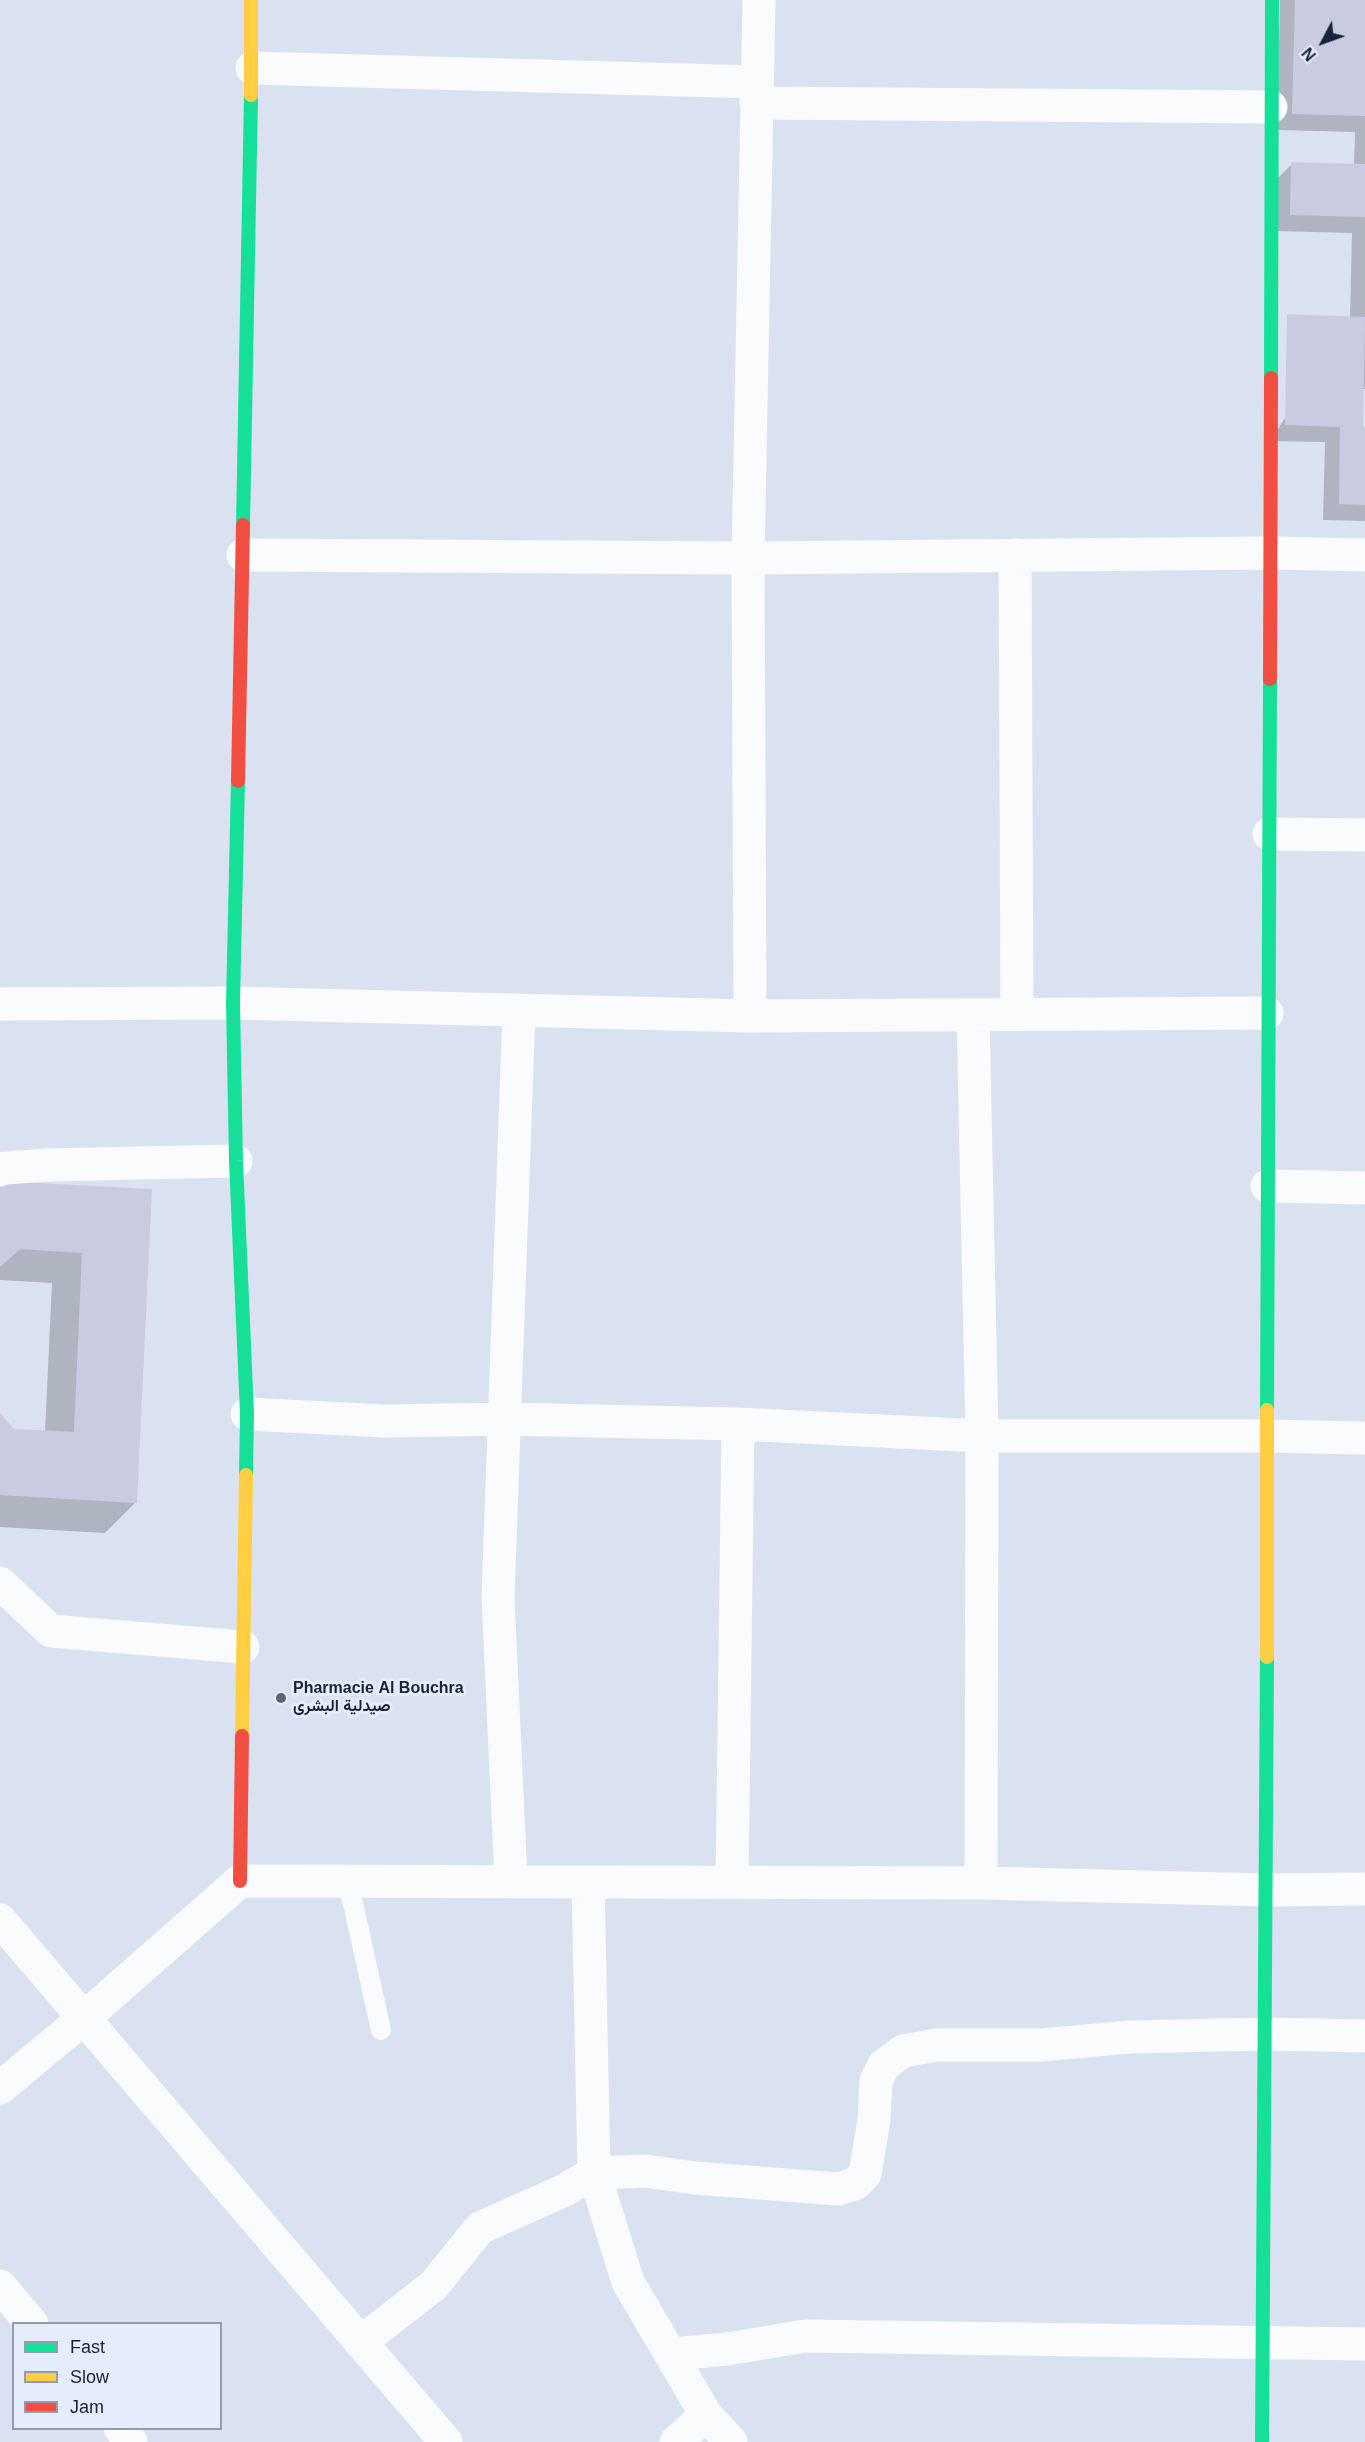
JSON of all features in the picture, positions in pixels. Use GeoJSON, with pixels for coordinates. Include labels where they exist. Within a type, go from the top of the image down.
{"type":"FeatureCollection","features":[{"type":"Feature","properties":{"kind":"street"},"geometry":{"type":"LineString","coordinates":[[240,1881],[247,1414],[236,1161],[233,1003],[252,68],[251,0]]}},
{"type":"Feature","properties":{"kind":"street"},"geometry":{"type":"LineString","coordinates":[[750,1016],[748,558],[759,0]]}},
{"type":"Feature","properties":{"kind":"street"},"geometry":{"type":"LineString","coordinates":[[1262,2442],[1267,1890],[1267,1013],[1272,0]]}},
{"type":"Feature","properties":{"kind":"street"},"geometry":{"type":"LineString","coordinates":[[252,68],[756,93],[1271,107]]}},
{"type":"Feature","properties":{"kind":"street"},"geometry":{"type":"LineString","coordinates":[[243,555],[748,558],[1271,553],[1365,555]]}},
{"type":"Feature","properties":{"kind":"street"},"geometry":{"type":"LineString","coordinates":[[1015,555],[1017,1014]]}},
{"type":"Feature","properties":{"kind":"street"},"geometry":{"type":"LineString","coordinates":[[1269,834],[1365,835]]}},
{"type":"Feature","properties":{"kind":"street"},"geometry":{"type":"LineString","coordinates":[[3,1005],[233,1003],[750,1016],[1267,1013]]}},
{"type":"Feature","properties":{"kind":"street"},"geometry":{"type":"LineString","coordinates":[[511,1881],[498,1597],[519,1010]]}},
{"type":"Feature","properties":{"kind":"street"},"geometry":{"type":"LineString","coordinates":[[973,1015],[982,1436],[981,1883]]}},
{"type":"Feature","properties":{"kind":"street"},"geometry":{"type":"LineString","coordinates":[[0,1170],[47,1165],[236,1161]]}},
{"type":"Feature","properties":{"kind":"street"},"geometry":{"type":"LineString","coordinates":[[1268,1186],[1365,1188]]}},
{"type":"Feature","properties":{"kind":"street"},"geometry":{"type":"LineString","coordinates":[[247,1414],[385,1421],[505,1419],[738,1424],[982,1436],[1365,1438]]}},
{"type":"Feature","properties":{"kind":"street"},"geometry":{"type":"LineString","coordinates":[[732,1882],[738,1424]]}},
{"type":"Feature","properties":{"kind":"street"},"geometry":{"type":"LineString","coordinates":[[0,1583],[51,1631],[243,1647]]}},
{"type":"Feature","properties":{"kind":"street"},"geometry":{"type":"LineString","coordinates":[[0,2088],[83,2019],[240,1881],[981,1883],[1267,1890],[1365,1889]]}},
{"type":"Feature","properties":{"kind":"street"},"geometry":{"type":"LineString","coordinates":[[588,1882],[594,2173],[628,2282],[706,2415],[731,2442]]}},
{"type":"Feature","properties":{"kind":"street"},"geometry":{"type":"LineString","coordinates":[[0,1920],[446,2442]]}},
{"type":"Feature","properties":{"kind":"street"},"geometry":{"type":"LineString","coordinates":[[361,2342],[434,2285],[480,2228],[565,2190],[594,2173],[645,2170],[695,2178],[838,2189],[855,2184],[865,2174],[874,2120],[876,2081],[884,2065],[903,2051],[937,2044],[1041,2045],[1130,2037],[1265,2034],[1365,2036]]}},
{"type":"Feature","properties":{"kind":"street"},"geometry":{"type":"LineString","coordinates":[[0,2286],[30,2322]]}},
{"type":"Feature","properties":{"kind":"street"},"geometry":{"type":"LineString","coordinates":[[671,2354],[728,2349],[805,2336],[1365,2344]]}},
{"type":"Feature","properties":{"kind":"street"},"geometry":{"type":"LineString","coordinates":[[676,2442],[706,2415]]}},
{"type":"Feature","properties":{"kind":"street"},"geometry":{"type":"LineString","coordinates":[[122,2430],[131,2442]]}},
{"type":"Feature","properties":{"kind":"lane"},"geometry":{"type":"LineString","coordinates":[[348,1881],[381,2030]]}},
{"type":"Feature","properties":{"kind":"building"},"geometry":{"type":"Polygon","coordinates":[[[1295,0],[1365,0],[1365,116],[1292,114],[1295,0]]]}},
{"type":"Feature","properties":{"kind":"building"},"geometry":{"type":"Polygon","coordinates":[[[1291,162],[1365,164],[1365,217],[1290,215],[1291,162]]]}},
{"type":"Feature","properties":{"kind":"building"},"geometry":{"type":"Polygon","coordinates":[[[1287,314],[1365,317],[1363,427],[1365,427],[1365,505],[1339,504],[1340,427],[1285,425],[1287,314]]]}},
{"type":"Feature","properties":{"kind":"building"},"geometry":{"type":"Polygon","coordinates":[[[0,1181],[152,1189],[137,1503],[0,1495],[0,1413],[14,1429],[74,1432],[82,1253],[20,1249],[0,1267],[0,1181]]]}},
{"type":"Feature","properties":{"kind":"traffic: fast"},"geometry":{"type":"LineString","coordinates":[[1271,378],[1272,0]]}},
{"type":"Feature","properties":{"kind":"traffic: fast"},"geometry":{"type":"LineString","coordinates":[[243,525],[251,95]]}},
{"type":"Feature","properties":{"kind":"traffic: fast"},"geometry":{"type":"LineString","coordinates":[[1267,1410],[1270,679]]}},
{"type":"Feature","properties":{"kind":"traffic: fast"},"geometry":{"type":"LineString","coordinates":[[238,781],[233,1003],[236,1161],[247,1414],[246,1475]]}},
{"type":"Feature","properties":{"kind":"traffic: fast"},"geometry":{"type":"LineString","coordinates":[[1262,2442],[1267,1657]]}},
{"type":"Feature","properties":{"kind":"traffic: slow"},"geometry":{"type":"LineString","coordinates":[[251,0],[251,95]]}},
{"type":"Feature","properties":{"kind":"traffic: slow"},"geometry":{"type":"LineString","coordinates":[[1267,1410],[1267,1657]]}},
{"type":"Feature","properties":{"kind":"traffic: slow"},"geometry":{"type":"LineString","coordinates":[[242,1736],[246,1475]]}},
{"type":"Feature","properties":{"kind":"traffic: jam"},"geometry":{"type":"LineString","coordinates":[[1270,679],[1271,378]]}},
{"type":"Feature","properties":{"kind":"traffic: jam"},"geometry":{"type":"LineString","coordinates":[[238,781],[243,525]]}},
{"type":"Feature","properties":{"kind":"traffic: jam"},"geometry":{"type":"LineString","coordinates":[[240,1881],[242,1736]]}},
{"type":"Feature","properties":{"kind":"place","name":"Pharmacie Al Bouchra صيدلية البشرى"},"geometry":{"type":"Point","coordinates":[281,1698]}}]}
